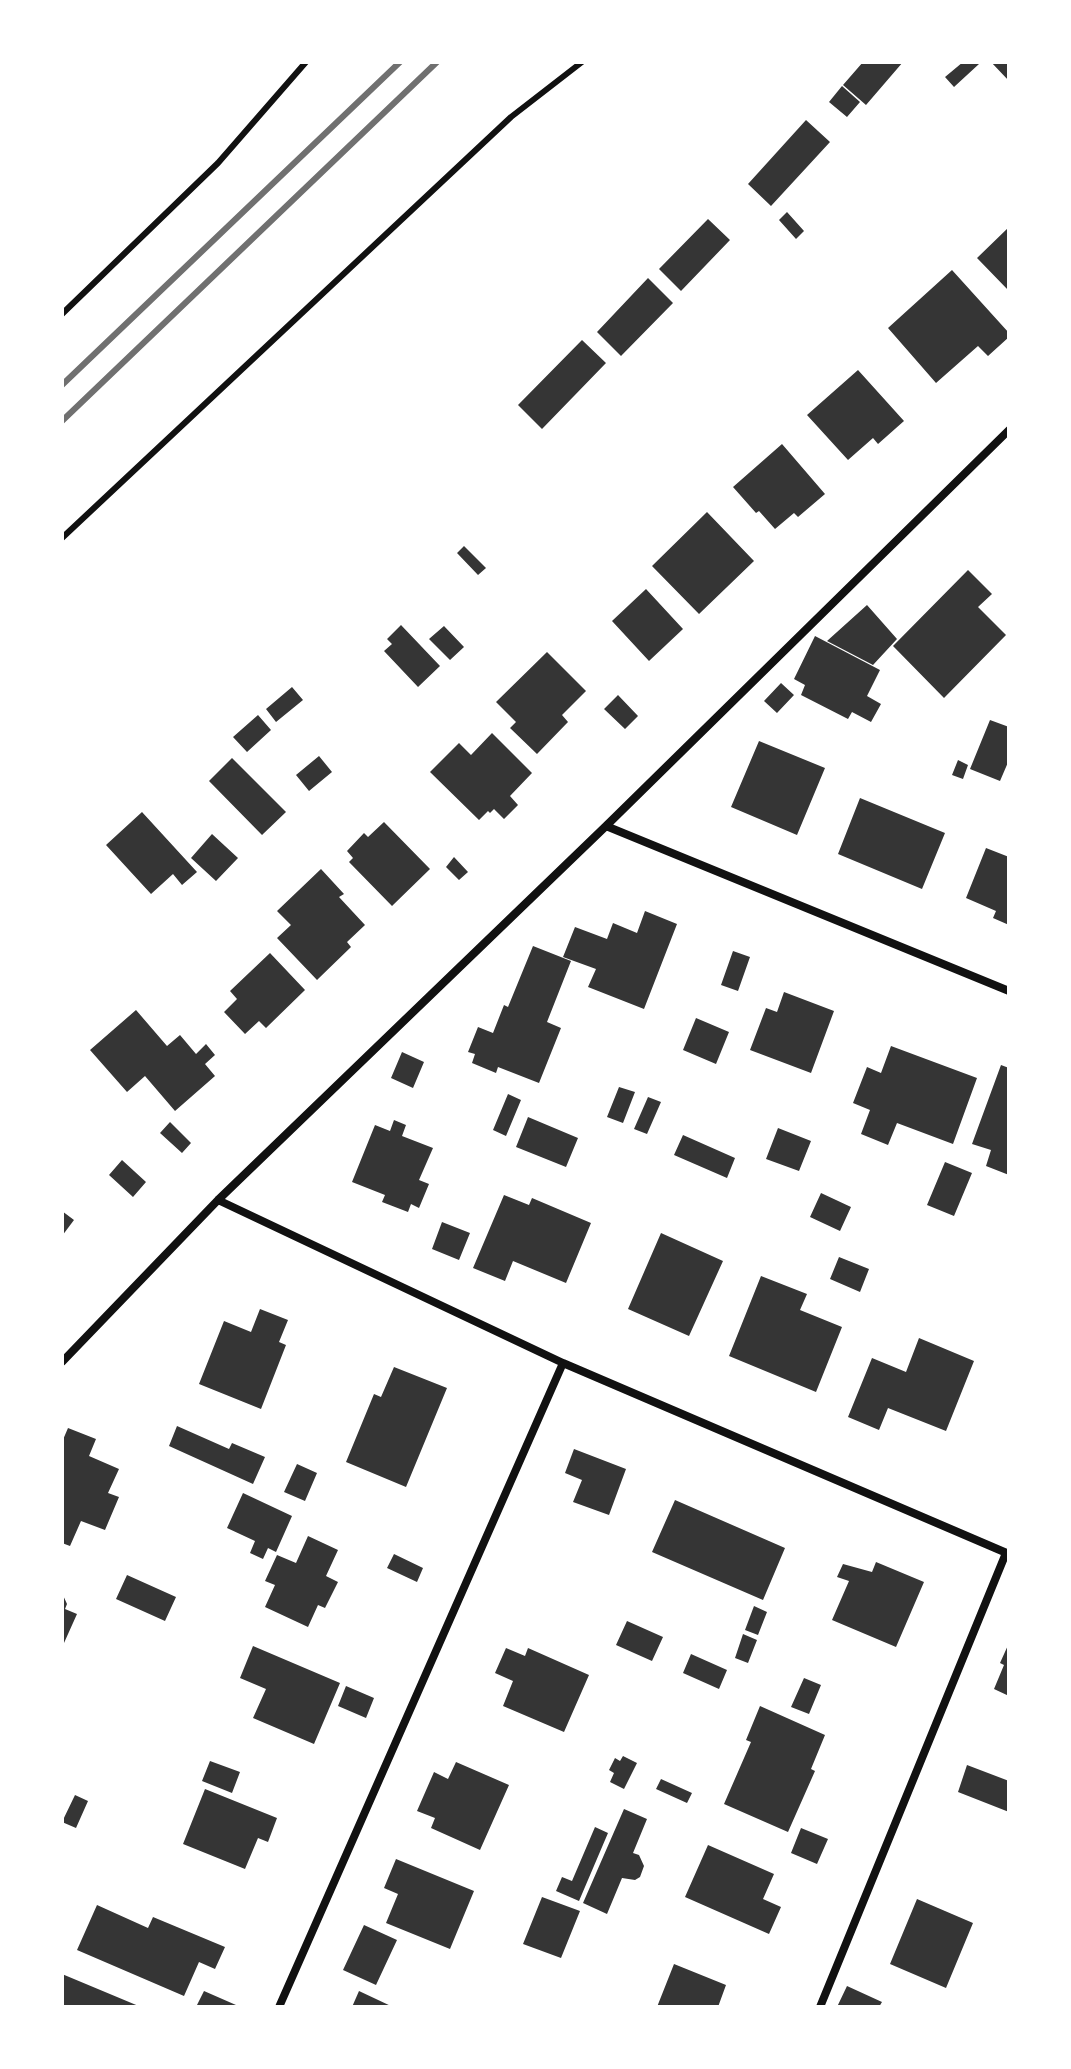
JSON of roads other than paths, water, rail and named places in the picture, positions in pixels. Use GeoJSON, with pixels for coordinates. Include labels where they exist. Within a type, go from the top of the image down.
{"type":"FeatureCollection","features":[{"type":"Feature","properties":{"kind":"street"},"geometry":{"type":"LineString","coordinates":[[62,1362],[218,1200],[606,826],[1009,430]]}},
{"type":"Feature","properties":{"kind":"street"},"geometry":{"type":"LineString","coordinates":[[606,826],[1009,991]]}},
{"type":"Feature","properties":{"kind":"street"},"geometry":{"type":"LineString","coordinates":[[218,1200],[563,1363],[1008,1554],[820,2007]]}},
{"type":"Feature","properties":{"kind":"street"},"geometry":{"type":"LineString","coordinates":[[279,2007],[563,1363]]}},
{"type":"Feature","properties":{"kind":"lane"},"geometry":{"type":"LineString","coordinates":[[62,314],[218,163],[306,62]]}},
{"type":"Feature","properties":{"kind":"lane"},"geometry":{"type":"LineString","coordinates":[[62,538],[511,117],[582,62]]}},
{"type":"Feature","properties":{"kind":"railway"},"geometry":{"type":"LineString","coordinates":[[62,385],[400,62]]}},
{"type":"Feature","properties":{"kind":"railway"},"geometry":{"type":"LineString","coordinates":[[62,421],[437,62]]}}]}
